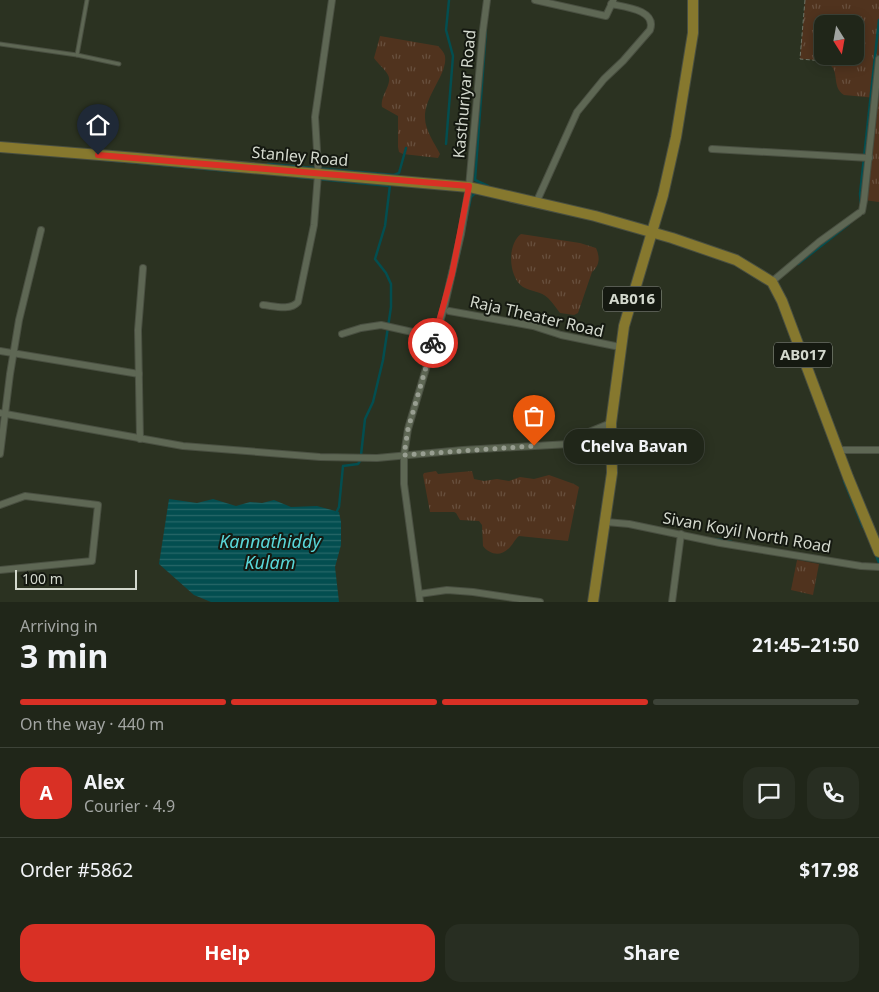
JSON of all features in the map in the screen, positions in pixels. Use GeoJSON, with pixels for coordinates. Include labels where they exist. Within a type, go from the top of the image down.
{"type":"FeatureCollection","features":[{"type":"Feature","properties":{"kind":"main road","name":"AB016"},"geometry":{"type":"LineString","coordinates":[[593,602],[608,522],[612,461],[612,423],[620,347],[624,326],[663,195],[676,137],[693,33],[693,0]]}},
{"type":"Feature","properties":{"kind":"main road","name":"Stanley Road"},"geometry":{"type":"LineString","coordinates":[[0,147],[318,170],[469,186],[595,216],[652,232]]}},
{"type":"Feature","properties":{"kind":"main road","name":"AB017"},"geometry":{"type":"LineString","coordinates":[[652,232],[736,260],[772,282],[782,301],[861,512],[879,552]]}},
{"type":"Feature","properties":{"kind":"street"},"geometry":{"type":"LineString","coordinates":[[263,305],[290,307],[298,302],[314,225],[318,170],[315,117],[332,0]]}},
{"type":"Feature","properties":{"kind":"street","name":"Kasthuriyar Road"},"geometry":{"type":"LineString","coordinates":[[420,602],[404,484],[404,455],[408,429],[452,274],[469,186],[487,0]]}},
{"type":"Feature","properties":{"kind":"street"},"geometry":{"type":"LineString","coordinates":[[535,0],[606,16],[612,2],[644,13],[650,18],[652,24],[650,30],[623,61],[604,79],[577,112],[536,202]]}},
{"type":"Feature","properties":{"kind":"street"},"geometry":{"type":"LineString","coordinates":[[775,279],[819,242],[861,212],[869,158],[879,58]]}},
{"type":"Feature","properties":{"kind":"street"},"geometry":{"type":"LineString","coordinates":[[712,149],[869,158]]}},
{"type":"Feature","properties":{"kind":"street"},"geometry":{"type":"LineString","coordinates":[[0,454],[3,413],[13,352],[41,230]]}},
{"type":"Feature","properties":{"kind":"street"},"geometry":{"type":"LineString","coordinates":[[140,439],[138,330],[143,268]]}},
{"type":"Feature","properties":{"kind":"street","name":"Raja Theater Road"},"geometry":{"type":"LineString","coordinates":[[449,310],[533,326],[561,335],[620,347]]}},
{"type":"Feature","properties":{"kind":"street"},"geometry":{"type":"LineString","coordinates":[[342,334],[361,328],[381,325],[435,336]]}},
{"type":"Feature","properties":{"kind":"street"},"geometry":{"type":"LineString","coordinates":[[0,351],[139,374]]}},
{"type":"Feature","properties":{"kind":"street"},"geometry":{"type":"LineString","coordinates":[[3,413],[140,439],[226,450],[358,458],[570,444],[612,461]]}},
{"type":"Feature","properties":{"kind":"street"},"geometry":{"type":"LineString","coordinates":[[570,444],[589,432],[612,423]]}},
{"type":"Feature","properties":{"kind":"street"},"geometry":{"type":"LineString","coordinates":[[838,450],[879,450]]}},
{"type":"Feature","properties":{"kind":"street"},"geometry":{"type":"LineString","coordinates":[[0,504],[25,496],[98,505],[92,561],[0,570]]}},
{"type":"Feature","properties":{"kind":"street","name":"Sivan Koyil North Road"},"geometry":{"type":"LineString","coordinates":[[608,522],[629,524],[720,543],[879,568]]}},
{"type":"Feature","properties":{"kind":"street"},"geometry":{"type":"LineString","coordinates":[[672,602],[680,534]]}},
{"type":"Feature","properties":{"kind":"street"},"geometry":{"type":"LineString","coordinates":[[419,594],[447,590],[540,602]]}},
{"type":"Feature","properties":{"kind":"lane"},"geometry":{"type":"LineString","coordinates":[[77,56],[87,0]]}},
{"type":"Feature","properties":{"kind":"lane"},"geometry":{"type":"LineString","coordinates":[[0,44],[119,64]]}},
{"type":"Feature","properties":{"kind":"path"},"geometry":{"type":"LineString","coordinates":[[805,0],[800,59],[814,60]]}},
{"type":"Feature","properties":{"kind":"green space"},"geometry":{"type":"Polygon","coordinates":[[[805,0],[879,0],[879,202],[864,200],[876,98],[844,95],[838,87],[835,73],[830,65],[864,65],[864,15],[814,15],[814,60],[800,59],[805,0]]]}},
{"type":"Feature","properties":{"kind":"green space"},"geometry":{"type":"Polygon","coordinates":[[[380,36],[438,46],[444,53],[445,63],[443,70],[428,102],[425,118],[428,132],[440,154],[438,158],[399,152],[398,116],[382,107],[389,78],[374,58],[380,36]]]}},
{"type":"Feature","properties":{"kind":"green space"},"geometry":{"type":"Polygon","coordinates":[[[521,234],[580,243],[596,248],[599,258],[598,264],[592,272],[578,313],[574,315],[560,313],[545,296],[526,289],[518,282],[514,276],[511,260],[513,245],[521,234]]]}},
{"type":"Feature","properties":{"kind":"green space"},"geometry":{"type":"Polygon","coordinates":[[[436,471],[438,474],[472,471],[474,479],[484,481],[497,479],[509,481],[520,477],[534,479],[549,475],[574,484],[579,487],[568,541],[519,536],[502,553],[495,554],[488,551],[483,546],[482,525],[479,521],[460,520],[454,512],[430,512],[423,475],[424,473],[436,471]]]}},
{"type":"Feature","properties":{"kind":"green space"},"geometry":{"type":"Polygon","coordinates":[[[797,560],[819,564],[813,595],[791,590],[797,560]]]}},
{"type":"Feature","properties":{"kind":"water","name":"Kannathiddy Kulam"},"geometry":{"type":"Polygon","coordinates":[[[169,499],[197,503],[213,499],[236,506],[250,502],[262,503],[274,500],[291,507],[317,506],[339,512],[341,545],[335,567],[339,602],[211,602],[194,595],[159,564],[169,499]]]}},
{"type":"Feature","properties":{"kind":"waterway"},"geometry":{"type":"LineString","coordinates":[[446,144],[453,56],[446,30],[449,0]]}},
{"type":"Feature","properties":{"kind":"waterway"},"geometry":{"type":"LineString","coordinates":[[861,205],[860,194],[879,20]]}},
{"type":"Feature","properties":{"kind":"waterway"},"geometry":{"type":"LineString","coordinates":[[486,30],[475,180],[488,186]]}},
{"type":"Feature","properties":{"kind":"waterway"},"geometry":{"type":"LineString","coordinates":[[393,177],[399,173],[406,148]]}},
{"type":"Feature","properties":{"kind":"waterway"},"geometry":{"type":"LineString","coordinates":[[105,160],[239,172]]}},
{"type":"Feature","properties":{"kind":"waterway"},"geometry":{"type":"LineString","coordinates":[[268,164],[394,175]]}},
{"type":"Feature","properties":{"kind":"waterway"},"geometry":{"type":"LineString","coordinates":[[297,177],[390,186]]}},
{"type":"Feature","properties":{"kind":"waterway"},"geometry":{"type":"LineString","coordinates":[[361,455],[365,419],[373,402],[383,360],[391,307],[391,284],[386,273],[375,259],[385,226],[390,185]]}},
{"type":"Feature","properties":{"kind":"waterway"},"geometry":{"type":"LineString","coordinates":[[458,259],[471,197],[477,193]]}},
{"type":"Feature","properties":{"kind":"waterway"},"geometry":{"type":"LineString","coordinates":[[798,264],[849,224]]}},
{"type":"Feature","properties":{"kind":"waterway"},"geometry":{"type":"LineString","coordinates":[[336,513],[339,507],[343,466],[358,464],[360,461]]}},
{"type":"Feature","properties":{"kind":"waterway"},"geometry":{"type":"LineString","coordinates":[[844,481],[863,527]]}},
{"type":"Feature","properties":{"kind":"waterway"},"geometry":{"type":"LineString","coordinates":[[715,539],[732,542]]}},
{"type":"Feature","properties":{"kind":"waterway"},"geometry":{"type":"LineString","coordinates":[[876,555],[879,563]]}},
{"type":"Feature","properties":{"kind":"way so far"},"geometry":{"type":"LineString","coordinates":[[433,343],[408,429],[404,455],[534,446]]}},
{"type":"Feature","properties":{"kind":"place","name":"Chelva Bavan"},"geometry":{"type":"Point","coordinates":[534,446]}},
{"type":"Feature","properties":{"kind":"route"},"geometry":{"type":"LineString","coordinates":[[98,155],[424,184],[469,186],[452,274],[433,343]]}}]}
